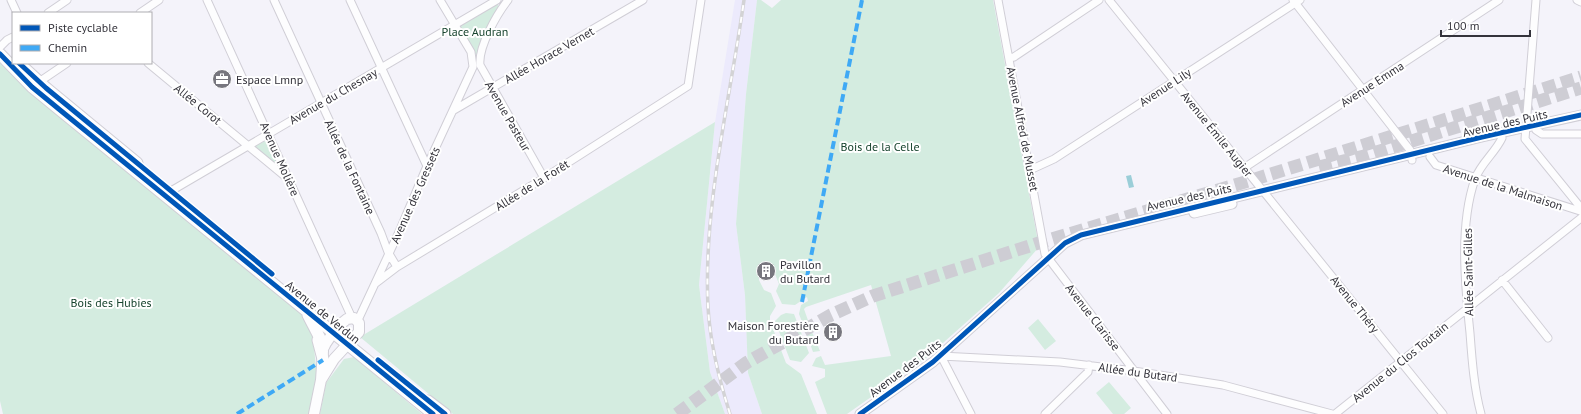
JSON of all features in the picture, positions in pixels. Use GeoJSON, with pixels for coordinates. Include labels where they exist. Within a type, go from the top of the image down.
{"type":"FeatureCollection","features":[{"type":"Feature","properties":{"kind":"main road"},"geometry":{"type":"LineString","coordinates":[[0,46],[12,57]]}},
{"type":"Feature","properties":{"kind":"main road","name":"Avenue de Verdun"},"geometry":{"type":"LineString","coordinates":[[0,54],[32,87],[303,308],[335,330]]}},
{"type":"Feature","properties":{"kind":"main road","name":"Avenue de Verdun"},"geometry":{"type":"LineString","coordinates":[[20,64],[39,82],[171,191],[335,330],[445,414]]}},
{"type":"Feature","properties":{"kind":"main road"},"geometry":{"type":"LineString","coordinates":[[303,308],[316,329],[324,346],[321,380],[314,414]]}},
{"type":"Feature","properties":{"kind":"main road"},"geometry":{"type":"LineString","coordinates":[[321,380],[339,354],[360,329],[355,319],[347,318],[335,330],[324,346]]}},
{"type":"Feature","properties":{"kind":"main road"},"geometry":{"type":"LineString","coordinates":[[316,329],[323,359]]}},
{"type":"Feature","properties":{"kind":"main road","name":"Avenue de Verdun"},"geometry":{"type":"LineString","coordinates":[[350,342],[433,414]]}},
{"type":"Feature","properties":{"kind":"main road"},"geometry":{"type":"LineString","coordinates":[[324,346],[339,354]]}},
{"type":"Feature","properties":{"kind":"street"},"geometry":{"type":"LineString","coordinates":[[11,0],[17,12]]}},
{"type":"Feature","properties":{"kind":"street"},"geometry":{"type":"LineString","coordinates":[[49,12],[67,0]]}},
{"type":"Feature","properties":{"kind":"street"},"geometry":{"type":"LineString","coordinates":[[141,12],[158,0]]}},
{"type":"Feature","properties":{"kind":"street","name":"Avenue Molière"},"geometry":{"type":"LineString","coordinates":[[207,0],[269,134],[288,179],[355,319]]}},
{"type":"Feature","properties":{"kind":"street","name":"Allée de la Fontaine"},"geometry":{"type":"LineString","coordinates":[[274,0],[381,233],[388,252],[397,267]]}},
{"type":"Feature","properties":{"kind":"street"},"geometry":{"type":"LineString","coordinates":[[350,0],[427,166]]}},
{"type":"Feature","properties":{"kind":"street","name":"Avenue Pasteur"},"geometry":{"type":"LineString","coordinates":[[440,0],[473,57],[472,71]]}},
{"type":"Feature","properties":{"kind":"street"},"geometry":{"type":"LineString","coordinates":[[500,10],[508,0]]}},
{"type":"Feature","properties":{"kind":"street","name":"Allée Horace Vernet"},"geometry":{"type":"LineString","coordinates":[[454,110],[643,0]]}},
{"type":"Feature","properties":{"kind":"street","name":"Allée de la Forêt"},"geometry":{"type":"LineString","coordinates":[[376,283],[397,267],[544,178],[688,86],[701,0]]}},
{"type":"Feature","properties":{"kind":"street","name":"Avenue Alfred de Musset"},"geometry":{"type":"LineString","coordinates":[[998,0],[1045,251],[1048,258]]}},
{"type":"Feature","properties":{"kind":"street"},"geometry":{"type":"LineString","coordinates":[[1009,58],[1014,57],[1099,0]]}},
{"type":"Feature","properties":{"kind":"street","name":"Avenue Émile Augier"},"geometry":{"type":"LineString","coordinates":[[1109,0],[1263,192]]}},
{"type":"Feature","properties":{"kind":"street","name":"Avenue Emma"},"geometry":{"type":"LineString","coordinates":[[1244,168],[1499,0]]}},
{"type":"Feature","properties":{"kind":"street"},"geometry":{"type":"LineString","coordinates":[[1536,0],[1527,130],[1525,139],[1581,213]]}},
{"type":"Feature","properties":{"kind":"street","name":"Avenue du Chesnay"},"geometry":{"type":"LineString","coordinates":[[171,191],[496,1],[500,10]]}},
{"type":"Feature","properties":{"kind":"street"},"geometry":{"type":"LineString","coordinates":[[1296,1],[1410,150],[1412,157]]}},
{"type":"Feature","properties":{"kind":"street","name":"Avenue Lily"},"geometry":{"type":"LineString","coordinates":[[1030,170],[1054,159],[1296,1]]}},
{"type":"Feature","properties":{"kind":"street","name":"Avenue Pasteur"},"geometry":{"type":"LineString","coordinates":[[500,10],[481,52],[481,70],[544,178]]}},
{"type":"Feature","properties":{"kind":"street"},"geometry":{"type":"LineString","coordinates":[[0,46],[12,38]]}},
{"type":"Feature","properties":{"kind":"street"},"geometry":{"type":"LineString","coordinates":[[39,82],[66,64]]}},
{"type":"Feature","properties":{"kind":"street","name":"Allée Corot"},"geometry":{"type":"LineString","coordinates":[[149,64],[288,179]]}},
{"type":"Feature","properties":{"kind":"street","name":"Avenue des Gressets"},"geometry":{"type":"LineString","coordinates":[[355,319],[376,283],[388,252],[399,232],[427,166],[472,71]]}},
{"type":"Feature","properties":{"kind":"street","name":"Avenue des Puits"},"geometry":{"type":"LineString","coordinates":[[1412,157],[1430,157],[1467,144],[1502,138],[1581,115]]}},
{"type":"Feature","properties":{"kind":"street","name":"Avenue des Puits"},"geometry":{"type":"LineString","coordinates":[[860,414],[941,356],[1059,248],[1071,240],[1090,232],[1527,130],[1536,130],[1581,120]]}},
{"type":"Feature","properties":{"kind":"street"},"geometry":{"type":"LineString","coordinates":[[1536,130],[1542,134],[1581,134]]}},
{"type":"Feature","properties":{"kind":"street","name":"Allée Saint-Gilles"},"geometry":{"type":"LineString","coordinates":[[1481,414],[1472,357],[1468,308],[1466,265],[1467,212],[1476,177],[1502,138]]}},
{"type":"Feature","properties":{"kind":"street","name":"Avenue de la Malmaison"},"geometry":{"type":"LineString","coordinates":[[1430,157],[1436,165],[1581,213]]}},
{"type":"Feature","properties":{"kind":"street","name":"Avenue Théry"},"geometry":{"type":"LineString","coordinates":[[1263,192],[1275,204],[1443,414]]}},
{"type":"Feature","properties":{"kind":"street","name":"Avenue du Clos Toutain"},"geometry":{"type":"LineString","coordinates":[[1334,414],[1468,308],[1581,213]]}},
{"type":"Feature","properties":{"kind":"street","name":"Avenue Clarisse"},"geometry":{"type":"LineString","coordinates":[[1048,258],[1167,414]]}},
{"type":"Feature","properties":{"kind":"street"},"geometry":{"type":"LineString","coordinates":[[1502,280],[1548,338]]}},
{"type":"Feature","properties":{"kind":"street"},"geometry":{"type":"LineString","coordinates":[[941,356],[971,414]]}},
{"type":"Feature","properties":{"kind":"street","name":"Allée du Butard"},"geometry":{"type":"LineString","coordinates":[[941,356],[1090,366],[1134,371],[1222,385],[1334,414]]}},
{"type":"Feature","properties":{"kind":"street"},"geometry":{"type":"LineString","coordinates":[[1045,414],[1088,372],[1090,366]]}},
{"type":"Feature","properties":{"kind":"shaded area"},"geometry":{"type":"Polygon","coordinates":[[[735,0],[757,0],[746,94],[736,224],[745,295],[748,373],[762,414],[725,414],[710,372],[699,285],[715,122],[735,0]]]}},
{"type":"Feature","properties":{"kind":"green space","name":"Bois de la Celle"},"geometry":{"type":"Polygon","coordinates":[[[757,0],[761,0],[772,8],[781,0],[993,0],[1039,247],[999,293],[925,359],[847,414],[827,414],[815,382],[825,377],[825,369],[812,366],[816,358],[821,356],[825,365],[891,356],[871,285],[806,307],[804,309],[810,326],[804,327],[799,314],[801,305],[808,301],[807,297],[795,305],[782,304],[776,291],[779,284],[775,274],[773,274],[767,265],[759,267],[759,280],[764,290],[771,293],[776,306],[770,316],[770,321],[786,363],[801,374],[817,414],[762,414],[748,373],[745,295],[736,224],[746,94],[757,0]]]}},
{"type":"Feature","properties":{"kind":"green space","name":"Place Audran"},"geometry":{"type":"Polygon","coordinates":[[[495,2],[500,10],[481,52],[476,55],[471,52],[454,25],[495,2]]]}},
{"type":"Feature","properties":{"kind":"green space","name":"Bois des Hubies"},"geometry":{"type":"Polygon","coordinates":[[[0,63],[29,92],[288,300],[312,326],[317,379],[309,414],[3,414],[0,401],[0,63]]]}},
{"type":"Feature","properties":{"kind":"green space"},"geometry":{"type":"Polygon","coordinates":[[[715,122],[699,285],[710,372],[725,414],[453,414],[360,337],[715,122]]]}},
{"type":"Feature","properties":{"kind":"green space"},"geometry":{"type":"Polygon","coordinates":[[[267,140],[279,165],[278,168],[255,146],[267,140]]]}},
{"type":"Feature","properties":{"kind":"green space"},"geometry":{"type":"Polygon","coordinates":[[[786,313],[794,314],[809,353],[801,362],[790,360],[775,321],[781,315],[786,313]]]}},
{"type":"Feature","properties":{"kind":"green space"},"geometry":{"type":"Polygon","coordinates":[[[1038,319],[1056,341],[1045,350],[1028,328],[1038,319]]]}},
{"type":"Feature","properties":{"kind":"green space"},"geometry":{"type":"Polygon","coordinates":[[[812,332],[820,351],[813,352],[807,335],[812,332]]]}},
{"type":"Feature","properties":{"kind":"green space"},"geometry":{"type":"Polygon","coordinates":[[[354,357],[422,414],[320,414],[326,383],[344,359],[354,357]]]}},
{"type":"Feature","properties":{"kind":"green space"},"geometry":{"type":"Polygon","coordinates":[[[1109,382],[1131,408],[1124,414],[1113,414],[1096,393],[1109,382]]]}},
{"type":"Feature","properties":{"kind":"water"},"geometry":{"type":"Polygon","coordinates":[[[1131,175],[1134,187],[1129,188],[1126,176],[1131,175]]]}},
{"type":"Feature","properties":{"kind":"tunnel"},"geometry":{"type":"LineString","coordinates":[[677,414],[746,363],[831,315],[873,296],[1045,241],[1252,180],[1581,77]]}},
{"type":"Feature","properties":{"kind":"tunnel"},"geometry":{"type":"LineString","coordinates":[[1319,167],[1364,156],[1581,88]]}},
{"type":"Feature","properties":{"kind":"railway"},"geometry":{"type":"LineString","coordinates":[[730,414],[713,348],[708,307],[708,269],[710,230],[719,153],[744,0]]}},
{"type":"Feature","properties":{"kind":"marked path"},"geometry":{"type":"LineString","coordinates":[[802,302],[862,0]]}},
{"type":"Feature","properties":{"kind":"marked path"},"geometry":{"type":"LineString","coordinates":[[237,414],[323,360]]}},
{"type":"Feature","properties":{"kind":"cycle path"},"geometry":{"type":"LineString","coordinates":[[0,54],[32,87],[433,414]]}},
{"type":"Feature","properties":{"kind":"cycle path"},"geometry":{"type":"LineString","coordinates":[[20,64],[46,88],[272,274]]}},
{"type":"Feature","properties":{"kind":"cycle path"},"geometry":{"type":"LineString","coordinates":[[860,414],[933,362],[1065,243],[1081,235],[1482,137],[1581,115]]}},
{"type":"Feature","properties":{"kind":"cycle path"},"geometry":{"type":"LineString","coordinates":[[378,360],[445,414]]}},
{"type":"Feature","properties":{"kind":"place","name":"Espace Lmnp"},"geometry":{"type":"Point","coordinates":[222,79]}},
{"type":"Feature","properties":{"kind":"place","name":"Pavillon du Butard"},"geometry":{"type":"Point","coordinates":[766,271]}},
{"type":"Feature","properties":{"kind":"place","name":"Maison Forestière du Butard"},"geometry":{"type":"Point","coordinates":[833,332]}}]}
